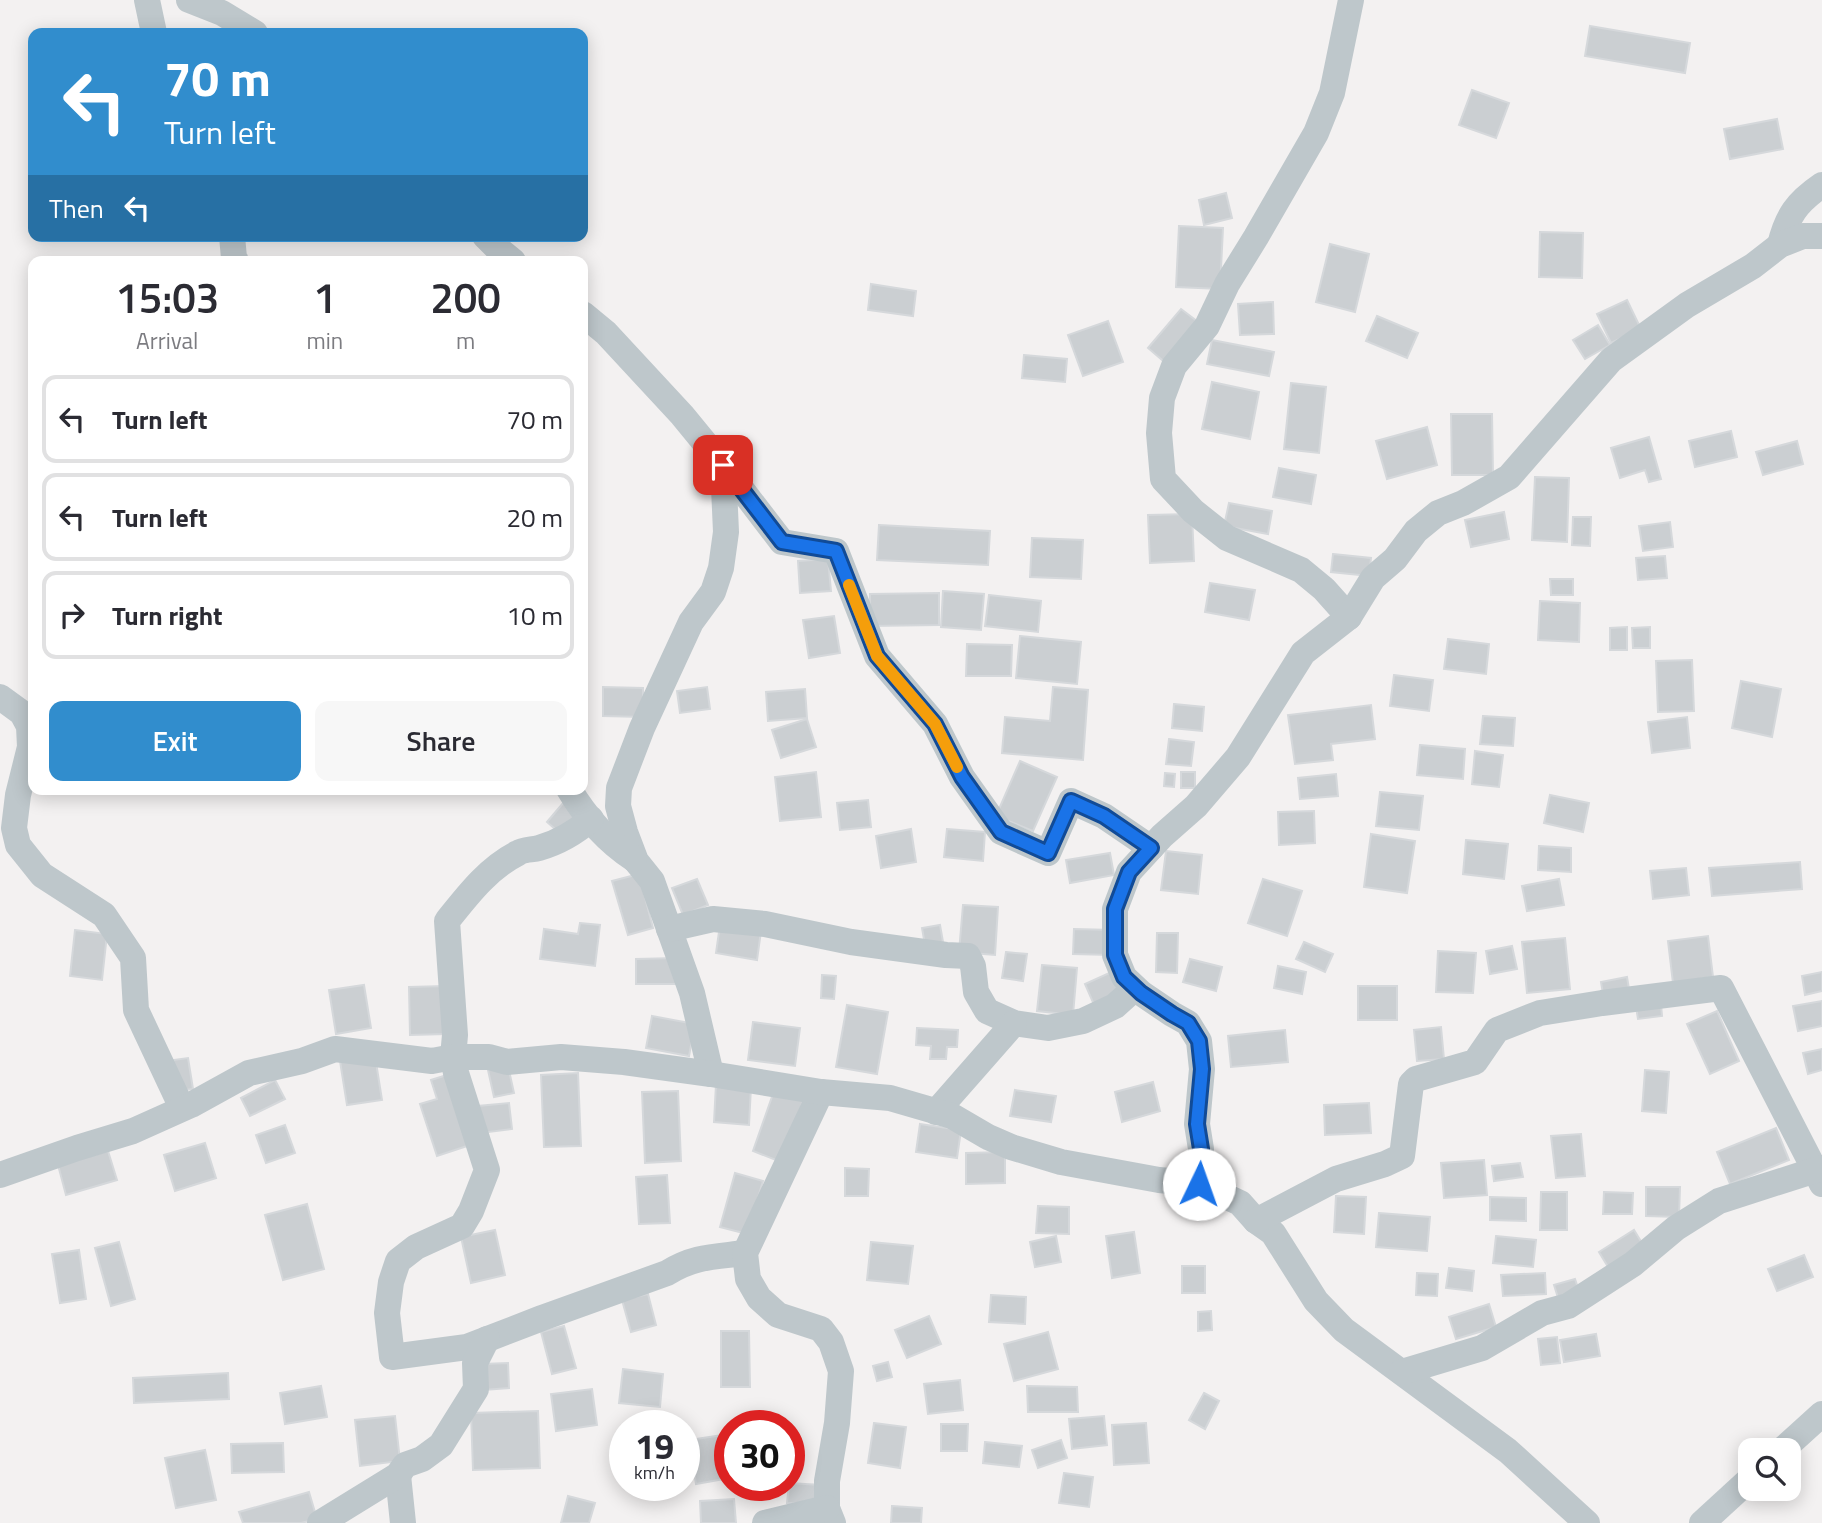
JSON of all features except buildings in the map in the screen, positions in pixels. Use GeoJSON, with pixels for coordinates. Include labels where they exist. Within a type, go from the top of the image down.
{"type":"FeatureCollection","features":[{"type":"Feature","properties":{"kind":"street"},"geometry":{"type":"LineString","coordinates":[[147,0],[153,28]]}},
{"type":"Feature","properties":{"kind":"street"},"geometry":{"type":"LineString","coordinates":[[189,0],[222,13],[247,28]]}},
{"type":"Feature","properties":{"kind":"street"},"geometry":{"type":"LineString","coordinates":[[1349,617],[1324,589],[1301,570],[1227,538],[1193,512],[1163,479],[1159,433],[1162,398],[1174,366],[1207,326],[1227,284],[1316,133],[1332,93],[1351,0]]}},
{"type":"Feature","properties":{"kind":"street"},"geometry":{"type":"LineString","coordinates":[[1780,245],[1789,216],[1808,195],[1822,185]]}},
{"type":"Feature","properties":{"kind":"street"},"geometry":{"type":"LineString","coordinates":[[1199,1184],[1201,1149],[1197,1124],[1202,1069],[1199,1041],[1188,1023],[1135,988],[1124,977],[1115,955],[1115,909],[1129,872],[1196,806],[1238,757],[1303,653],[1349,617],[1373,578],[1395,559],[1416,531],[1438,513],[1463,503],[1509,477],[1611,360],[1687,305],[1753,266],[1780,245],[1803,236],[1822,236]]}},
{"type":"Feature","properties":{"kind":"street"},"geometry":{"type":"LineString","coordinates":[[491,242],[507,256]]}},
{"type":"Feature","properties":{"kind":"street"},"geometry":{"type":"LineString","coordinates":[[588,318],[606,332],[682,415],[782,542],[836,551],[877,656],[935,724],[962,777],[1001,832],[1048,853],[1071,801],[1104,816],[1151,848]]}},
{"type":"Feature","properties":{"kind":"street"},"geometry":{"type":"LineString","coordinates":[[636,861],[618,806],[619,788],[642,727],[691,622],[713,592],[721,568],[726,532],[723,465]]}},
{"type":"Feature","properties":{"kind":"street"},"geometry":{"type":"LineString","coordinates":[[0,697],[22,713],[28,724]]}},
{"type":"Feature","properties":{"kind":"street"},"geometry":{"type":"LineString","coordinates":[[28,755],[18,795],[14,828],[18,845],[42,875],[104,915],[133,958],[136,1010],[183,1108]]}},
{"type":"Feature","properties":{"kind":"street"},"geometry":{"type":"LineString","coordinates":[[573,795],[591,819],[618,848],[636,861],[652,881],[692,993],[711,1074]]}},
{"type":"Feature","properties":{"kind":"street"},"geometry":{"type":"LineString","coordinates":[[591,819],[575,833],[557,843],[520,851],[504,862],[473,887],[447,921],[455,1035],[453,1057],[487,1170],[471,1211],[462,1226],[416,1247],[398,1261],[391,1282],[387,1313],[392,1357],[467,1347],[654,1279],[682,1264],[704,1258],[745,1253]]}},
{"type":"Feature","properties":{"kind":"street"},"geometry":{"type":"LineString","coordinates":[[669,929],[713,919],[726,920],[765,924],[851,942],[968,956],[973,966],[976,992],[987,1011],[1014,1023],[1048,1028],[1083,1021],[1115,1006],[1135,988]]}},
{"type":"Feature","properties":{"kind":"street"},"geometry":{"type":"LineString","coordinates":[[1256,1221],[1336,1179],[1402,1156],[1410,1084],[1416,1079],[1475,1062],[1497,1030],[1540,1013],[1698,989],[1721,988],[1819,1173],[1719,1201],[1676,1228],[1633,1264],[1567,1306],[1542,1313],[1482,1348],[1402,1372]]}},
{"type":"Feature","properties":{"kind":"street"},"geometry":{"type":"LineString","coordinates":[[936,1112],[1014,1023]]}},
{"type":"Feature","properties":{"kind":"street"},"geometry":{"type":"LineString","coordinates":[[0,1175],[77,1147],[133,1131],[249,1073],[302,1061],[335,1049],[432,1060],[489,1057],[507,1062],[561,1057],[624,1062],[821,1092],[890,1098],[952,1116],[988,1137],[1061,1162],[1159,1180],[1199,1184],[1240,1203],[1256,1221],[1273,1233],[1316,1301],[1344,1330],[1508,1451],[1587,1523]]}},
{"type":"Feature","properties":{"kind":"street"},"geometry":{"type":"LineString","coordinates":[[765,1523],[830,1515],[827,1481],[837,1423],[841,1371],[831,1342],[821,1329],[778,1315],[759,1298],[748,1279],[745,1253],[821,1092]]}},
{"type":"Feature","properties":{"kind":"street"},"geometry":{"type":"LineString","coordinates":[[320,1523],[398,1475],[405,1465],[422,1459],[441,1445],[476,1389],[475,1363],[487,1339]]}},
{"type":"Feature","properties":{"kind":"street"},"geometry":{"type":"LineString","coordinates":[[1796,1438],[1822,1414]]}},
{"type":"Feature","properties":{"kind":"street"},"geometry":{"type":"LineString","coordinates":[[398,1475],[403,1523]]}},
{"type":"Feature","properties":{"kind":"street"},"geometry":{"type":"LineString","coordinates":[[1702,1523],[1738,1490]]}},
{"type":"Feature","properties":{"kind":"slow traffic"},"geometry":{"type":"LineString","coordinates":[[849,585],[877,656],[935,724],[957,767]]}},
{"type":"Feature","properties":{"kind":"route"},"geometry":{"type":"LineString","coordinates":[[723,465],[782,542],[836,551],[877,656],[935,724],[962,777],[1001,832],[1048,853],[1071,801],[1104,816],[1151,848],[1129,872],[1115,909],[1115,955],[1124,977],[1141,993],[1188,1023],[1199,1041],[1202,1069],[1197,1124],[1201,1149],[1199,1184]]}}]}
